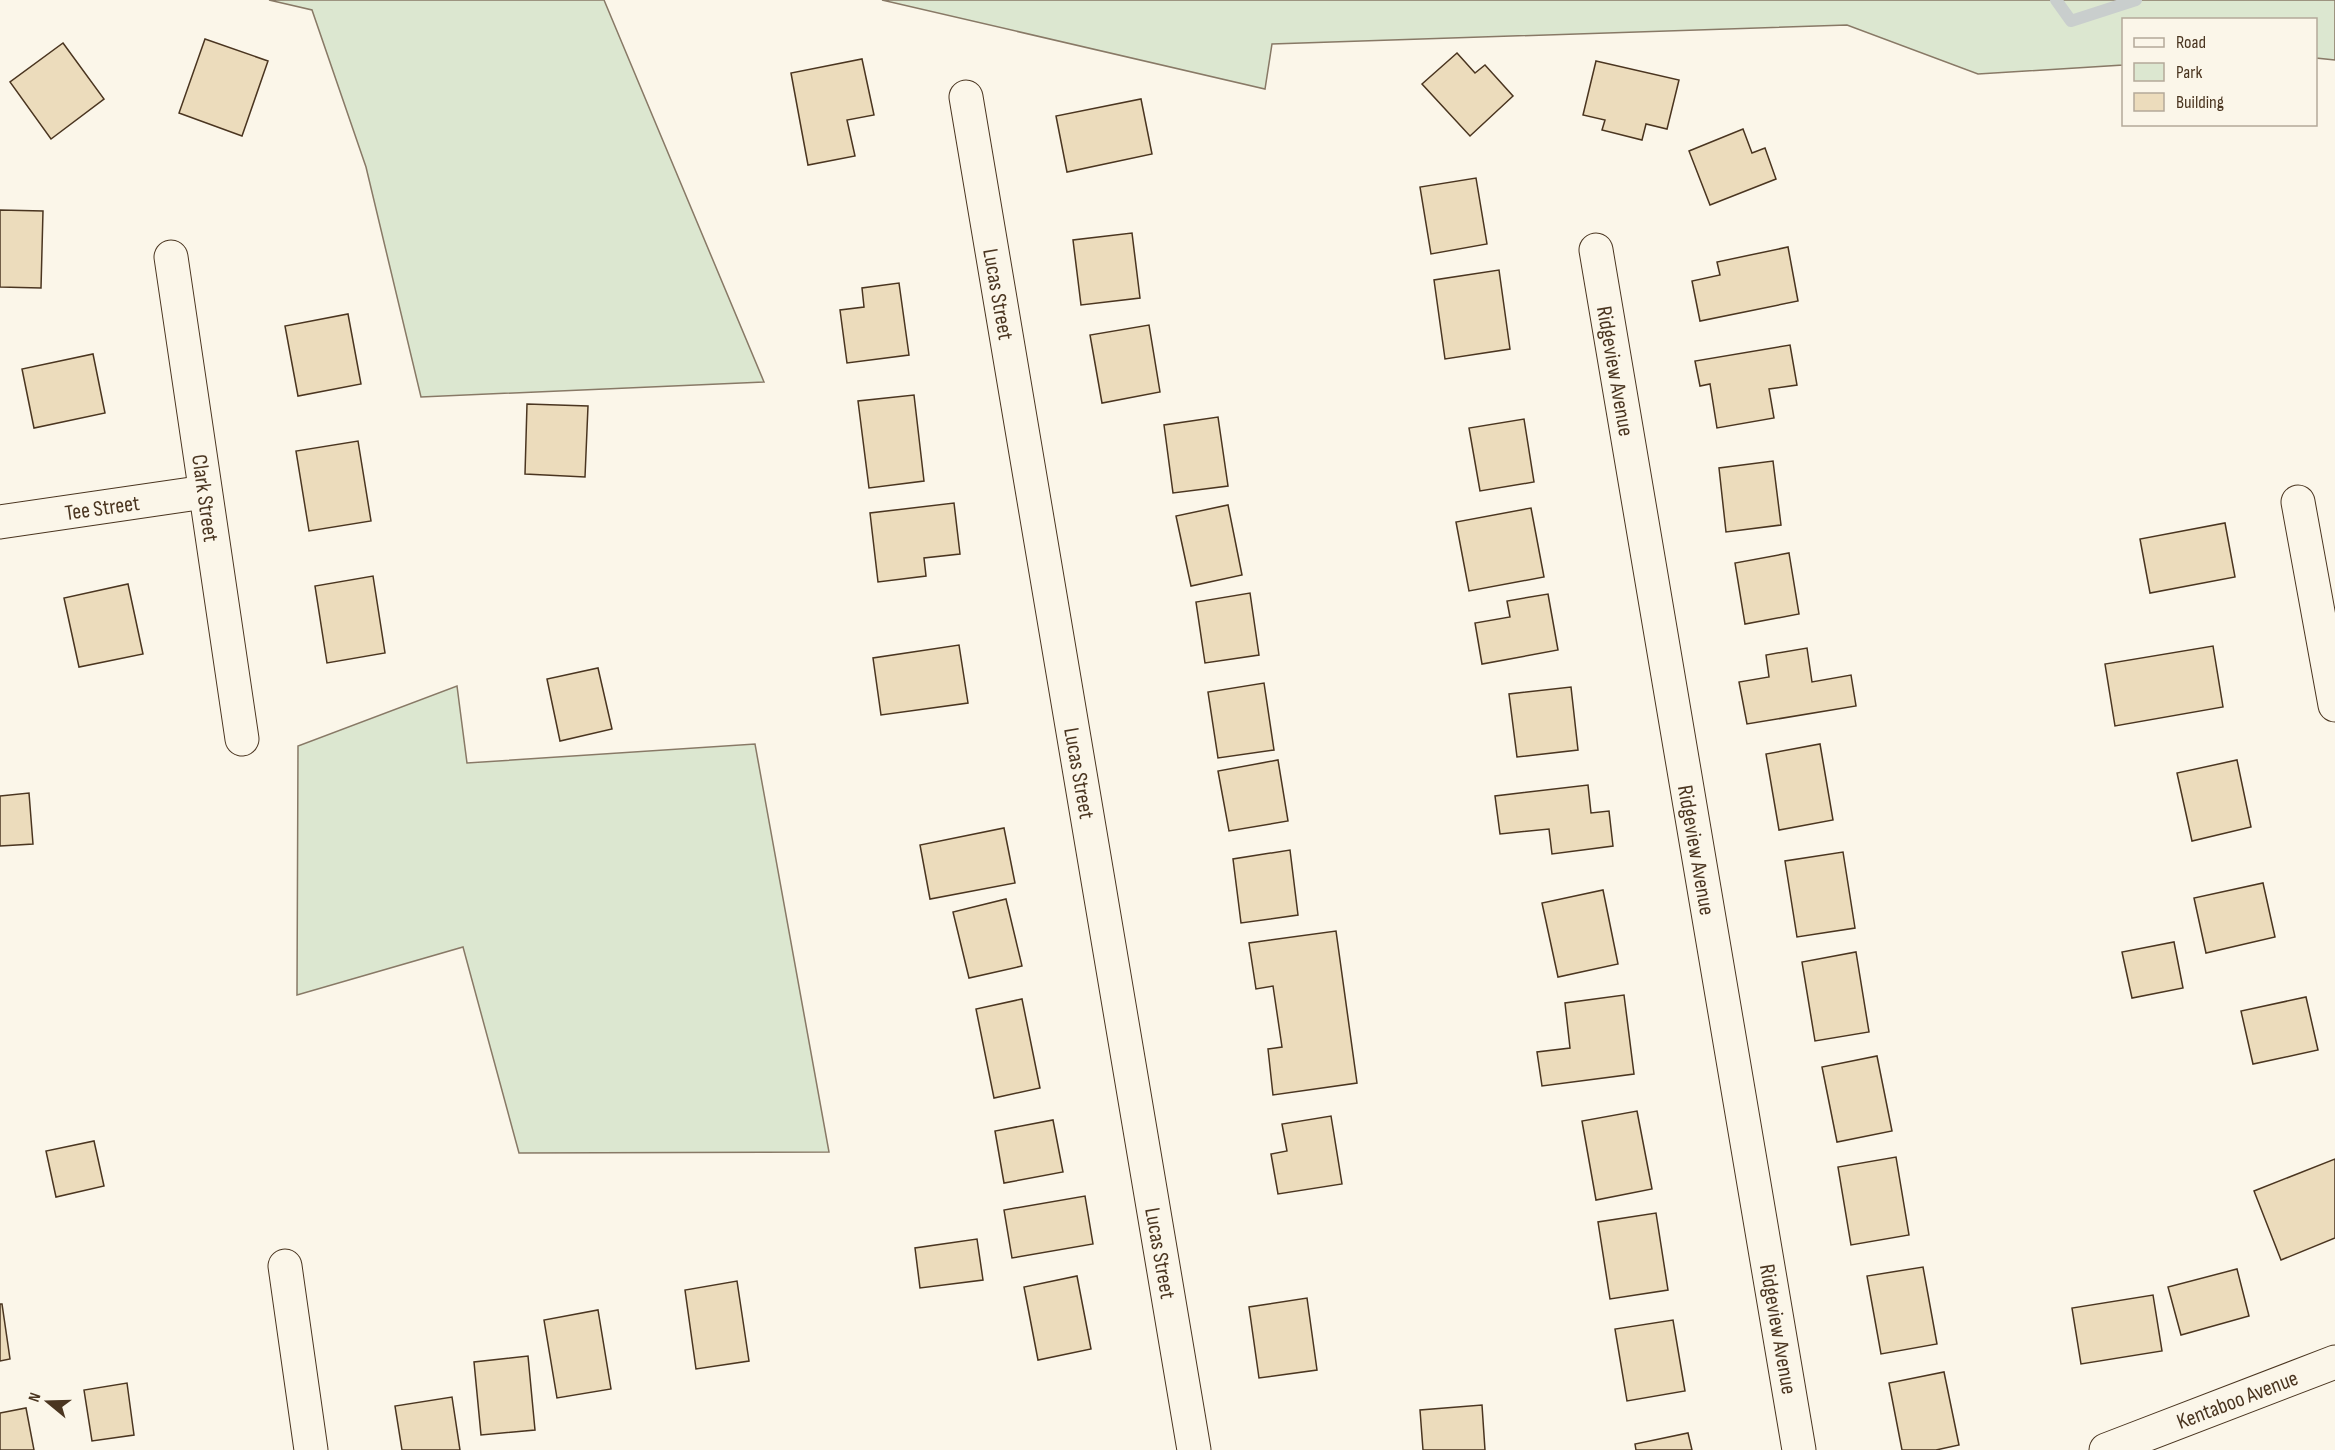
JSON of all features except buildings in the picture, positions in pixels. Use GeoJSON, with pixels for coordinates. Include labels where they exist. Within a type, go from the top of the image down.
{"type":"FeatureCollection","features":[{"type":"Feature","properties":{"kind":"street","name":"Lucas Street"},"geometry":{"type":"LineString","coordinates":[[966,96],[1194,1450]]}},
{"type":"Feature","properties":{"kind":"street","name":"Ridgeview Avenue"},"geometry":{"type":"LineString","coordinates":[[1596,250],[1799,1450]]}},
{"type":"Feature","properties":{"kind":"street","name":"Clark Street"},"geometry":{"type":"LineString","coordinates":[[171,257],[242,739]]}},
{"type":"Feature","properties":{"kind":"street","name":"Tee Street"},"geometry":{"type":"LineString","coordinates":[[0,522],[205,492]]}},
{"type":"Feature","properties":{"kind":"street"},"geometry":{"type":"LineString","coordinates":[[2298,502],[2335,705]]}},
{"type":"Feature","properties":{"kind":"street"},"geometry":{"type":"LineString","coordinates":[[285,1266],[312,1450]]}},
{"type":"Feature","properties":{"kind":"street","name":"Kentaboo Avenue"},"geometry":{"type":"LineString","coordinates":[[2106,1450],[2335,1362]]}},
{"type":"Feature","properties":{"kind":"green space"},"geometry":{"type":"Polygon","coordinates":[[[269,0],[604,0],[764,382],[421,397],[366,167],[312,10],[269,0]]]}},
{"type":"Feature","properties":{"kind":"green space"},"geometry":{"type":"Polygon","coordinates":[[[882,0],[2335,0],[2335,60],[2317,58],[2317,18],[2122,18],[2122,65],[1978,74],[1847,25],[1272,44],[1265,89],[882,0]]]}},
{"type":"Feature","properties":{"kind":"green space"},"geometry":{"type":"Polygon","coordinates":[[[457,686],[467,763],[755,744],[829,1152],[519,1153],[463,947],[297,995],[298,746],[457,686]]]}},
{"type":"Feature","properties":{"kind":"waterway"},"geometry":{"type":"LineString","coordinates":[[2056,0],[2071,21],[2136,0]]}}]}
